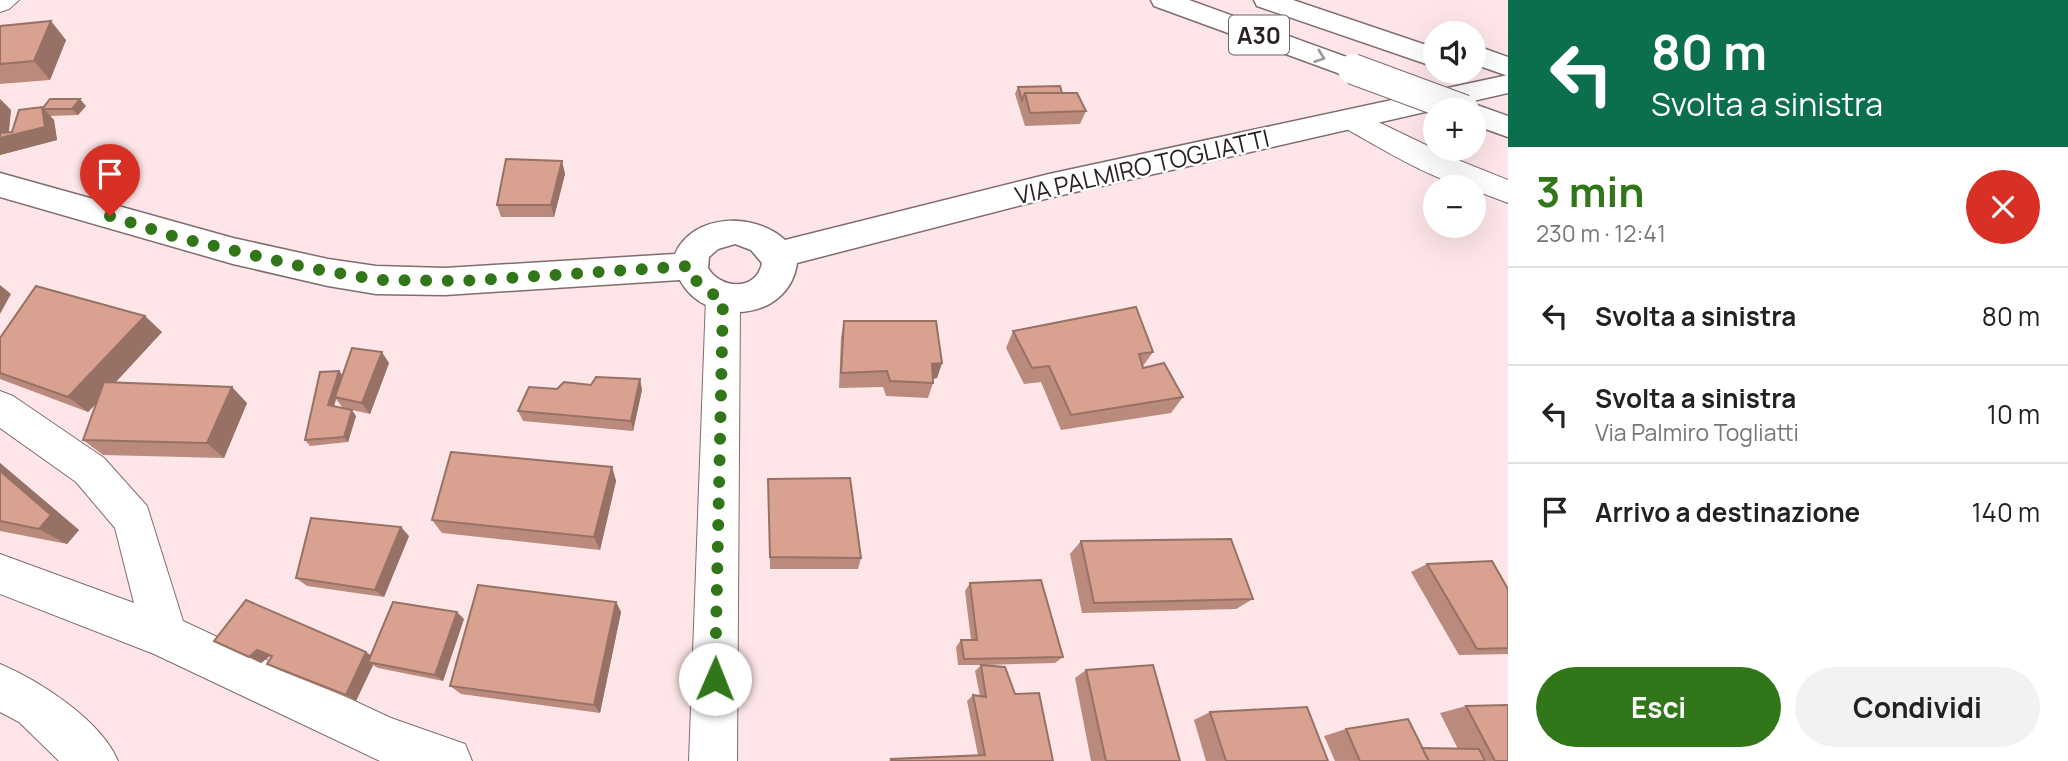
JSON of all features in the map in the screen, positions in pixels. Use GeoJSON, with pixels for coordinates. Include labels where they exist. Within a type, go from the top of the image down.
{"type":"FeatureCollection","features":[{"type":"Feature","properties":{"kind":"main road","name":"A30"},"geometry":{"type":"LineString","coordinates":[[1164,0],[1432,98]]}},
{"type":"Feature","properties":{"kind":"main road","name":"A30"},"geometry":{"type":"LineString","coordinates":[[1267,0],[1423,48]]}},
{"type":"Feature","properties":{"kind":"main road"},"geometry":{"type":"LineString","coordinates":[[1361,6],[1423,47]]}},
{"type":"Feature","properties":{"kind":"main road"},"geometry":{"type":"LineString","coordinates":[[1486,59],[1508,67]]}},
{"type":"Feature","properties":{"kind":"main road"},"geometry":{"type":"LineString","coordinates":[[1486,76],[1508,84]]}},
{"type":"Feature","properties":{"kind":"main road","name":"VIA PALMIRO TOGLIATTI"},"geometry":{"type":"LineString","coordinates":[[777,255],[1049,186],[1508,84]]}},
{"type":"Feature","properties":{"kind":"main road"},"geometry":{"type":"LineString","coordinates":[[1486,119],[1508,127]]}},
{"type":"Feature","properties":{"kind":"main road"},"geometry":{"type":"LineString","coordinates":[[0,185],[65,201],[176,237],[304,267],[378,280],[463,281],[690,266]]}},
{"type":"Feature","properties":{"kind":"main road"},"geometry":{"type":"LineString","coordinates":[[735,231],[762,237],[777,255],[777,275],[771,284],[750,297],[723,298],[703,289],[696,282],[690,266],[698,245],[708,237],[735,231]]}},
{"type":"Feature","properties":{"kind":"street"},"geometry":{"type":"LineString","coordinates":[[0,4],[6,0]]}},
{"type":"Feature","properties":{"kind":"street"},"geometry":{"type":"LineString","coordinates":[[1351,119],[1443,166],[1508,192]]}},
{"type":"Feature","properties":{"kind":"street"},"geometry":{"type":"LineString","coordinates":[[713,761],[723,298]]}},
{"type":"Feature","properties":{"kind":"street"},"geometry":{"type":"LineString","coordinates":[[0,407],[90,470],[133,519],[165,636]]}},
{"type":"Feature","properties":{"kind":"street"},"geometry":{"type":"LineString","coordinates":[[0,574],[165,636],[384,739],[447,761]]}},
{"type":"Feature","properties":{"kind":"street"},"geometry":{"type":"LineString","coordinates":[[0,687],[35,706],[94,761]]}},
{"type":"Feature","properties":{"kind":"building"},"geometry":{"type":"Polygon","coordinates":[[[51,21],[34,61],[0,64],[0,26],[51,21]]]}},
{"type":"Feature","properties":{"kind":"building"},"geometry":{"type":"Polygon","coordinates":[[[1060,86],[1062,93],[1025,93],[1022,100],[1018,87],[1060,86]]]}},
{"type":"Feature","properties":{"kind":"building"},"geometry":{"type":"Polygon","coordinates":[[[1025,93],[1077,93],[1086,111],[1030,113],[1025,93]]]}},
{"type":"Feature","properties":{"kind":"building"},"geometry":{"type":"Polygon","coordinates":[[[50,99],[80,99],[72,109],[44,109],[50,99]]]}},
{"type":"Feature","properties":{"kind":"building"},"geometry":{"type":"Polygon","coordinates":[[[42,107],[45,127],[0,138],[0,133],[12,132],[19,110],[42,107]]]}},
{"type":"Feature","properties":{"kind":"building"},"geometry":{"type":"Polygon","coordinates":[[[506,159],[562,161],[551,205],[497,205],[506,159]]]}},
{"type":"Feature","properties":{"kind":"building"},"geometry":{"type":"Polygon","coordinates":[[[36,286],[145,316],[68,397],[0,373],[0,338],[36,286]]]}},
{"type":"Feature","properties":{"kind":"building"},"geometry":{"type":"Polygon","coordinates":[[[1136,307],[1153,352],[1139,354],[1143,368],[1164,363],[1183,397],[1071,415],[1049,366],[1032,368],[1013,331],[1136,307]]]}},
{"type":"Feature","properties":{"kind":"building"},"geometry":{"type":"Polygon","coordinates":[[[844,321],[936,321],[942,363],[932,364],[933,383],[890,381],[887,371],[841,373],[844,321]]]}},
{"type":"Feature","properties":{"kind":"building"},"geometry":{"type":"Polygon","coordinates":[[[352,348],[382,352],[362,403],[335,397],[352,348]]]}},
{"type":"Feature","properties":{"kind":"building"},"geometry":{"type":"Polygon","coordinates":[[[339,371],[328,405],[352,410],[344,437],[305,440],[320,372],[339,371]]]}},
{"type":"Feature","properties":{"kind":"building"},"geometry":{"type":"Polygon","coordinates":[[[596,377],[640,379],[631,421],[518,411],[529,387],[557,389],[564,382],[591,385],[596,377]]]}},
{"type":"Feature","properties":{"kind":"building"},"geometry":{"type":"Polygon","coordinates":[[[104,382],[232,387],[207,443],[83,440],[104,382]]]}},
{"type":"Feature","properties":{"kind":"building"},"geometry":{"type":"Polygon","coordinates":[[[451,452],[612,467],[594,537],[432,520],[451,452]]]}},
{"type":"Feature","properties":{"kind":"building"},"geometry":{"type":"Polygon","coordinates":[[[0,471],[51,515],[39,529],[0,521],[0,471]]]}},
{"type":"Feature","properties":{"kind":"building"},"geometry":{"type":"Polygon","coordinates":[[[850,478],[861,558],[770,557],[768,479],[850,478]]]}},
{"type":"Feature","properties":{"kind":"building"},"geometry":{"type":"Polygon","coordinates":[[[311,518],[401,527],[375,590],[296,578],[311,518]]]}},
{"type":"Feature","properties":{"kind":"building"},"geometry":{"type":"Polygon","coordinates":[[[1231,539],[1253,599],[1094,603],[1081,541],[1231,539]]]}},
{"type":"Feature","properties":{"kind":"building"},"geometry":{"type":"Polygon","coordinates":[[[1492,561],[1508,589],[1508,648],[1477,649],[1427,564],[1492,561]]]}},
{"type":"Feature","properties":{"kind":"building"},"geometry":{"type":"Polygon","coordinates":[[[1041,580],[1063,657],[964,659],[961,640],[977,640],[970,583],[1041,580]]]}},
{"type":"Feature","properties":{"kind":"building"},"geometry":{"type":"Polygon","coordinates":[[[478,585],[616,602],[594,705],[450,686],[478,585]]]}},
{"type":"Feature","properties":{"kind":"building"},"geometry":{"type":"Polygon","coordinates":[[[246,600],[366,652],[346,695],[267,664],[272,656],[257,650],[249,657],[214,641],[246,600]]]}},
{"type":"Feature","properties":{"kind":"building"},"geometry":{"type":"Polygon","coordinates":[[[393,602],[457,612],[435,675],[368,662],[393,602]]]}},
{"type":"Feature","properties":{"kind":"building"},"geometry":{"type":"Polygon","coordinates":[[[981,665],[1005,667],[1015,694],[1039,693],[1053,761],[892,761],[891,759],[985,755],[973,695],[986,697],[981,665]]]}},
{"type":"Feature","properties":{"kind":"building"},"geometry":{"type":"Polygon","coordinates":[[[1153,665],[1180,761],[1106,761],[1086,670],[1153,665]]]}},
{"type":"Feature","properties":{"kind":"building"},"geometry":{"type":"Polygon","coordinates":[[[1508,705],[1508,761],[1495,761],[1466,706],[1508,705]]]}},
{"type":"Feature","properties":{"kind":"building"},"geometry":{"type":"Polygon","coordinates":[[[1307,707],[1328,761],[1226,761],[1210,712],[1307,707]]]}},
{"type":"Feature","properties":{"kind":"building"},"geometry":{"type":"Polygon","coordinates":[[[1408,719],[1429,761],[1360,761],[1346,729],[1408,719]]]}},
{"type":"Feature","properties":{"kind":"building"},"geometry":{"type":"Polygon","coordinates":[[[1422,748],[1479,749],[1485,761],[1429,761],[1422,748]]]}},
{"type":"Feature","properties":{"kind":"route"},"geometry":{"type":"LineString","coordinates":[[110,216],[176,237],[304,267],[378,280],[463,281],[690,266],[696,282],[703,289],[723,298],[715,679]]}}]}
